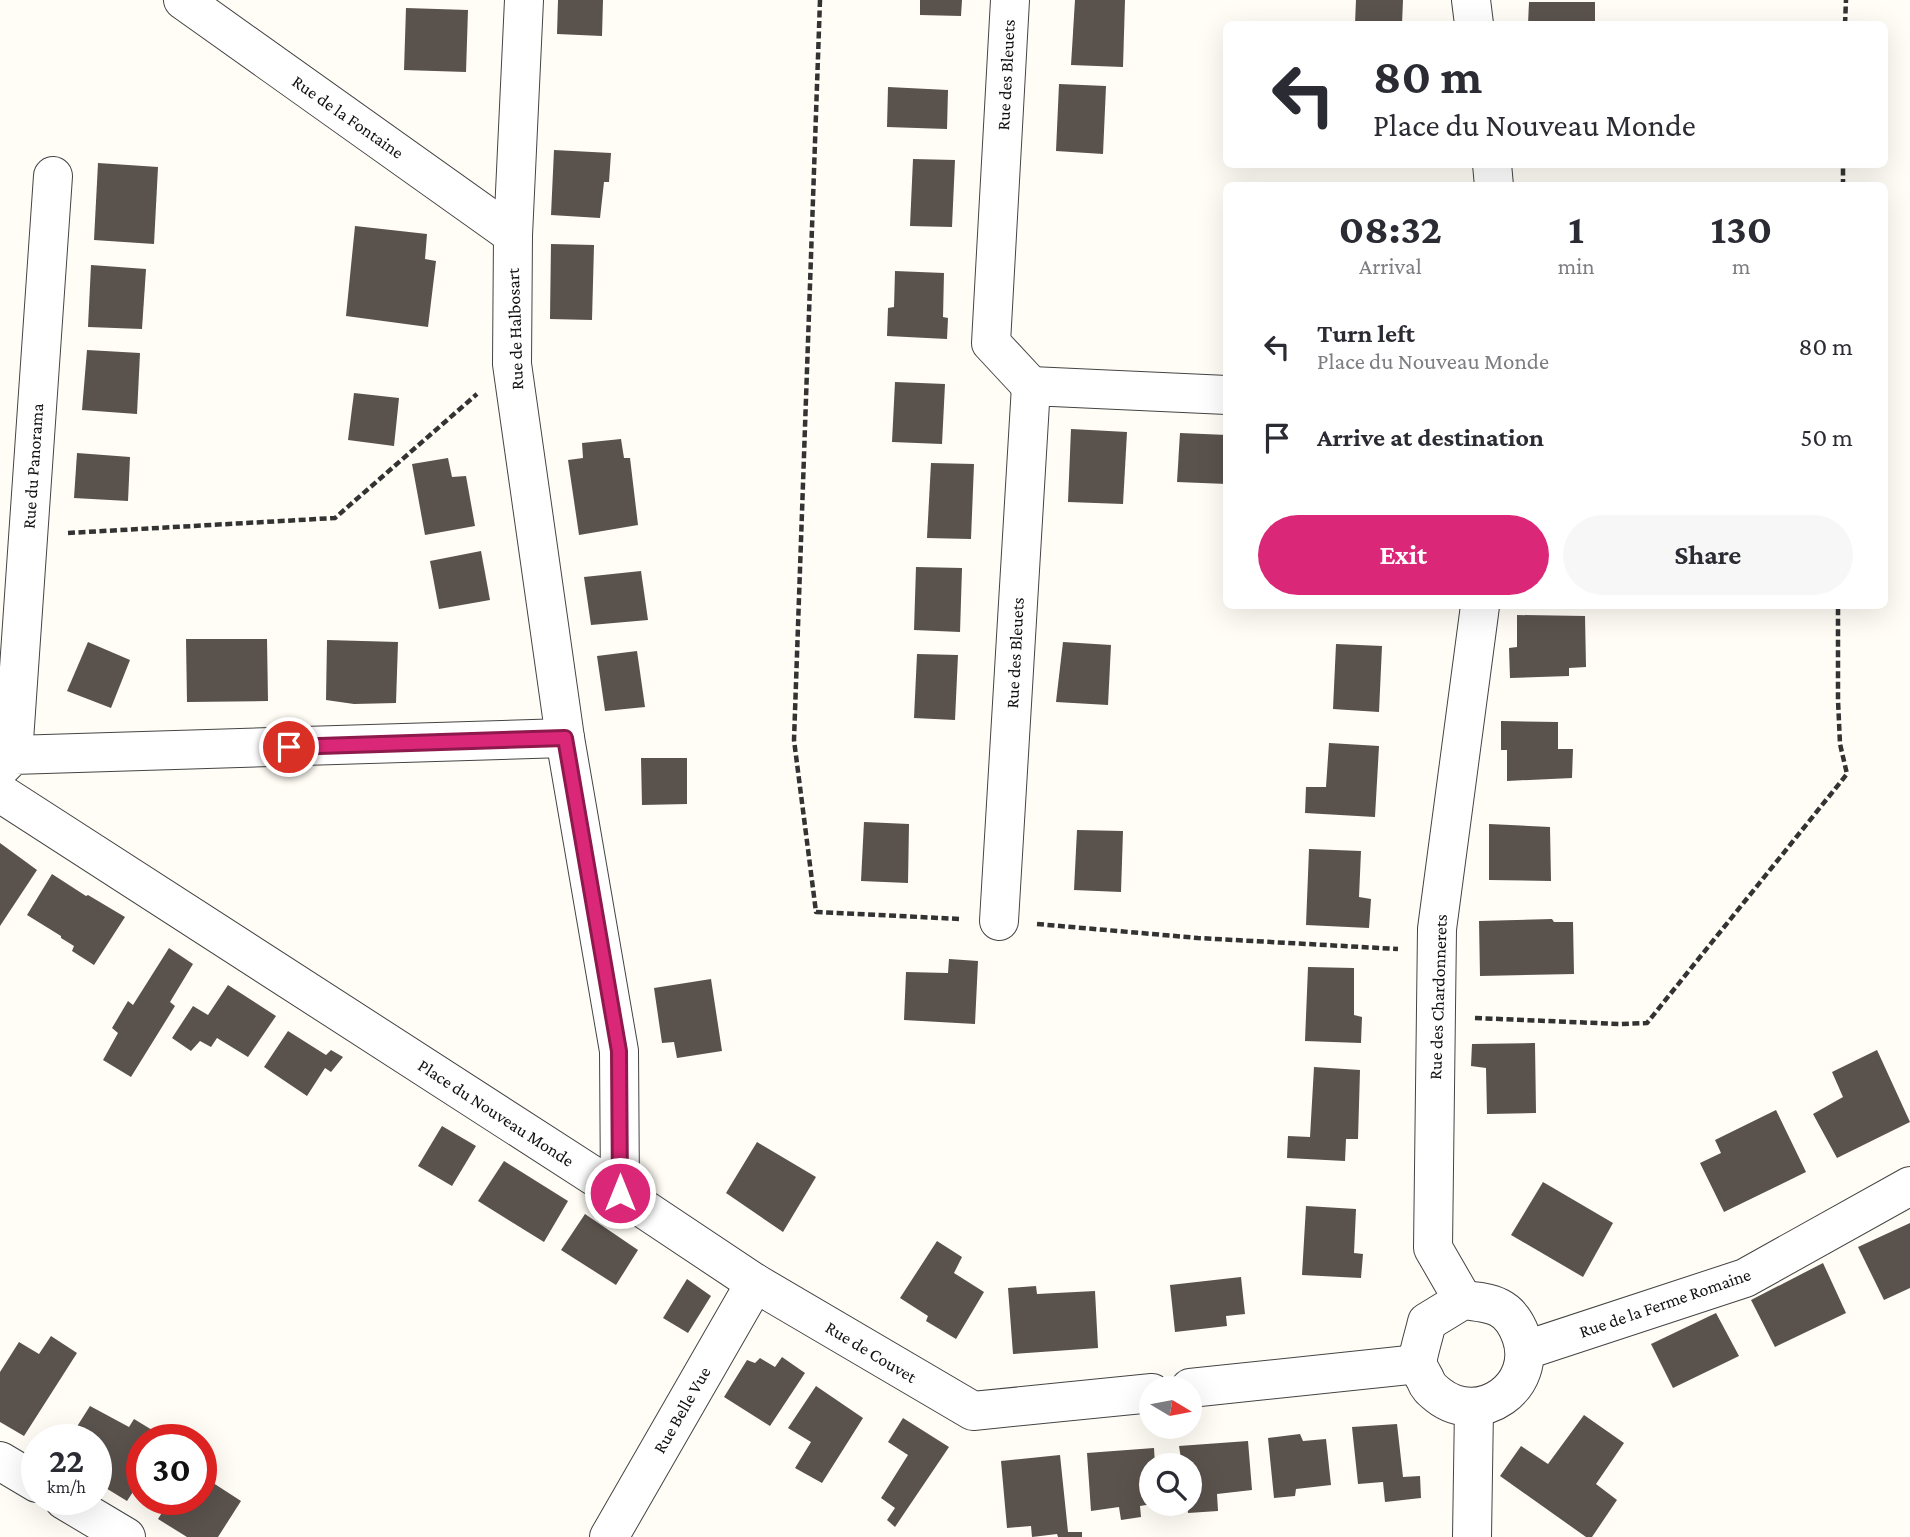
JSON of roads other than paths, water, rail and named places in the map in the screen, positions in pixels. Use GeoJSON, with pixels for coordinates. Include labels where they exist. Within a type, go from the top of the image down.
{"type":"FeatureCollection","features":[{"type":"Feature","properties":{"kind":"street","name":"Rue de la Fontaine"},"geometry":{"type":"LineString","coordinates":[[183,0],[513,235]]}},
{"type":"Feature","properties":{"kind":"street","name":"Rue de Halbosart"},"geometry":{"type":"LineString","coordinates":[[524,0],[513,235],[512,363],[565,738]]}},
{"type":"Feature","properties":{"kind":"street","name":"Rue des Bleuets"},"geometry":{"type":"LineString","coordinates":[[999,921],[1031,386],[991,343],[1010,0]]}},
{"type":"Feature","properties":{"kind":"street"},"geometry":{"type":"LineString","coordinates":[[1471,0],[1474,21]]}},
{"type":"Feature","properties":{"kind":"street","name":"Rue du Panorama"},"geometry":{"type":"LineString","coordinates":[[7,762],[28,535],[53,176]]}},
{"type":"Feature","properties":{"kind":"street"},"geometry":{"type":"LineString","coordinates":[[1031,386],[1223,395]]}},
{"type":"Feature","properties":{"kind":"street","name":"Rue des Chardonnerets"},"geometry":{"type":"LineString","coordinates":[[1463,1300],[1433,1248],[1437,929],[1480,609]]}},
{"type":"Feature","properties":{"kind":"street"},"geometry":{"type":"LineString","coordinates":[[7,762],[565,738],[619,1051],[620,1193]]}},
{"type":"Feature","properties":{"kind":"street","name":"Place du Nouveau Monde"},"geometry":{"type":"LineString","coordinates":[[0,793],[620,1193]]}},
{"type":"Feature","properties":{"kind":"street","name":"Rue de la Ferme Romaine"},"geometry":{"type":"LineString","coordinates":[[1526,1350],[1745,1278],[1910,1186]]}},
{"type":"Feature","properties":{"kind":"street","name":"Rue de Couvet"},"geometry":{"type":"LineString","coordinates":[[620,1193],[755,1283],[973,1411],[1139,1393]]}},
{"type":"Feature","properties":{"kind":"street","name":"Rue Belle Vue"},"geometry":{"type":"LineString","coordinates":[[609,1537],[755,1283]]}},
{"type":"Feature","properties":{"kind":"street"},"geometry":{"type":"LineString","coordinates":[[1463,1300],[1492,1303],[1516,1322],[1526,1350],[1520,1378],[1501,1399],[1474,1408],[1449,1403],[1429,1388],[1418,1364],[1427,1322],[1463,1300]]}},
{"type":"Feature","properties":{"kind":"street"},"geometry":{"type":"LineString","coordinates":[[1202,1387],[1418,1364]]}},
{"type":"Feature","properties":{"kind":"street"},"geometry":{"type":"LineString","coordinates":[[1472,1537],[1474,1408]]}},
{"type":"Feature","properties":{"kind":"street"},"geometry":{"type":"LineString","coordinates":[[0,1461],[21,1473]]}},
{"type":"Feature","properties":{"kind":"street"},"geometry":{"type":"LineString","coordinates":[[89,1515],[126,1537]]}}]}
